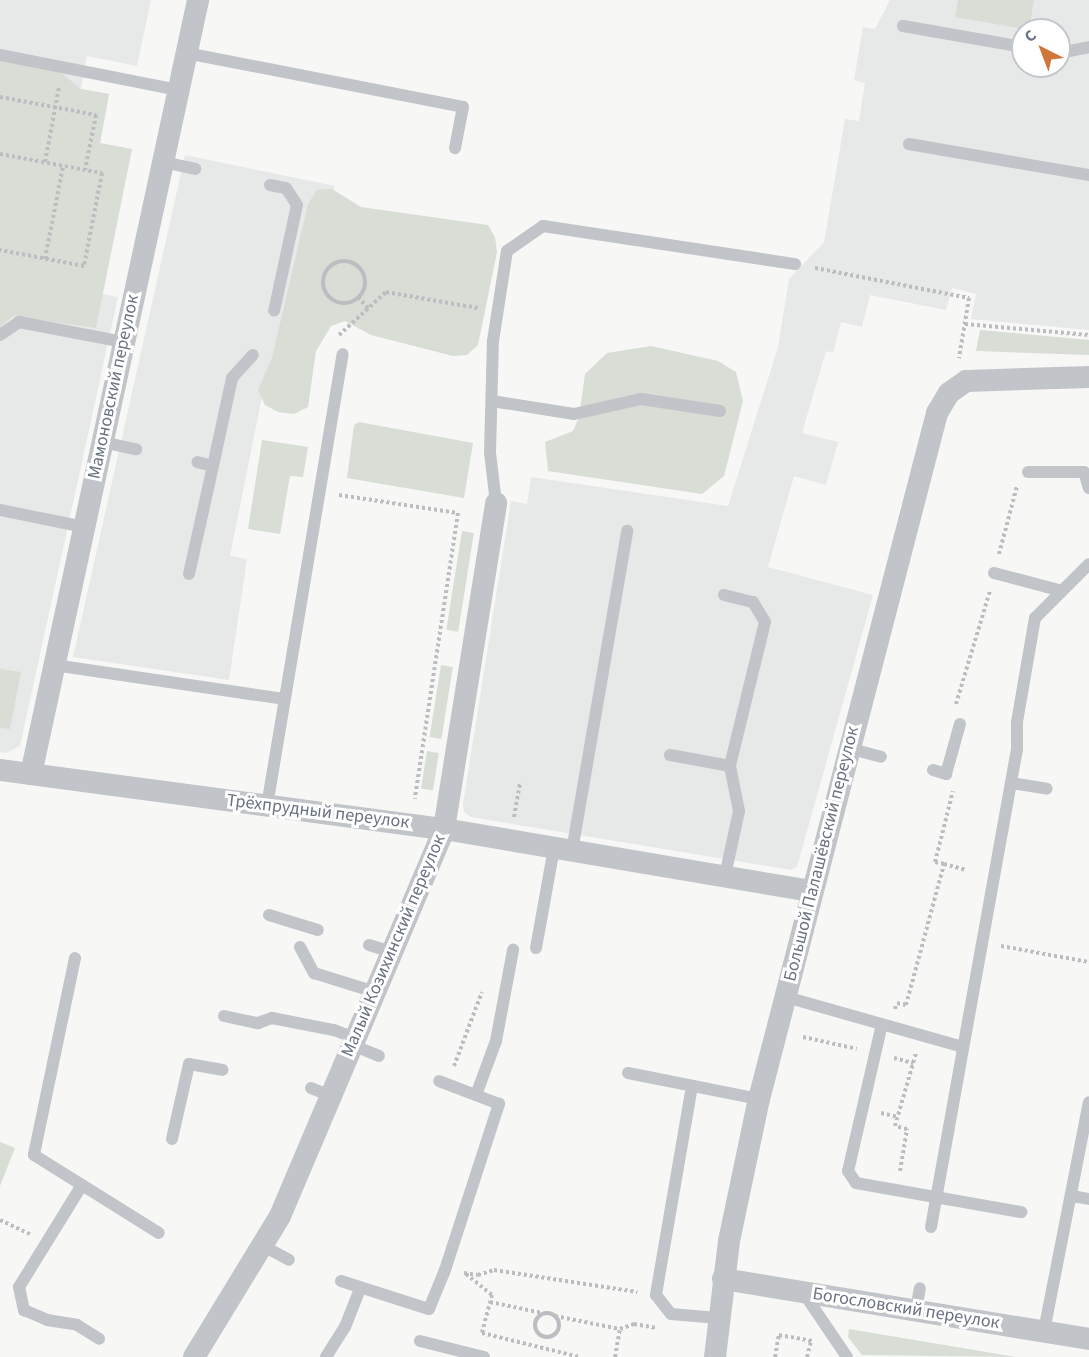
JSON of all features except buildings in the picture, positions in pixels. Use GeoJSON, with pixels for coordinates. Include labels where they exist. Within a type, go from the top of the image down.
{"type":"FeatureCollection","features":[{"type":"Feature","properties":{"kind":"street","name":"Мамоновский переулок"},"geometry":{"type":"LineString","coordinates":[[31,774],[198,0]]}},
{"type":"Feature","properties":{"kind":"street","name":"Большой Палашёвский переулок"},"geometry":{"type":"LineString","coordinates":[[714,1357],[723,1279],[759,1099],[848,748],[937,413],[957,386],[980,378],[1089,377]]}},
{"type":"Feature","properties":{"kind":"street","name":"Малый Козихинский переулок"},"geometry":{"type":"LineString","coordinates":[[194,1357],[265,1247],[321,1092],[354,1042],[444,829],[496,503]]}},
{"type":"Feature","properties":{"kind":"street","name":"Трёхпрудный переулок"},"geometry":{"type":"LineString","coordinates":[[0,770],[444,829],[812,891]]}},
{"type":"Feature","properties":{"kind":"street","name":"Богословский переулок"},"geometry":{"type":"LineString","coordinates":[[723,1279],[1089,1339]]}},
{"type":"Feature","properties":{"kind":"lane"},"geometry":{"type":"LineString","coordinates":[[903,26],[1011,45]]}},
{"type":"Feature","properties":{"kind":"lane"},"geometry":{"type":"LineString","coordinates":[[1071,51],[1089,47]]}},
{"type":"Feature","properties":{"kind":"lane"},"geometry":{"type":"LineString","coordinates":[[186,53],[463,107],[455,148]]}},
{"type":"Feature","properties":{"kind":"lane"},"geometry":{"type":"LineString","coordinates":[[0,55],[178,90]]}},
{"type":"Feature","properties":{"kind":"lane"},"geometry":{"type":"LineString","coordinates":[[909,144],[1089,175]]}},
{"type":"Feature","properties":{"kind":"lane"},"geometry":{"type":"LineString","coordinates":[[163,162],[195,169]]}},
{"type":"Feature","properties":{"kind":"lane"},"geometry":{"type":"LineString","coordinates":[[270,185],[286,188],[297,205],[274,310]]}},
{"type":"Feature","properties":{"kind":"lane"},"geometry":{"type":"LineString","coordinates":[[496,503],[490,453],[493,341],[507,251],[543,226],[795,264]]}},
{"type":"Feature","properties":{"kind":"lane"},"geometry":{"type":"LineString","coordinates":[[0,334],[19,322],[124,342]]}},
{"type":"Feature","properties":{"kind":"lane"},"geometry":{"type":"LineString","coordinates":[[267,806],[343,354]]}},
{"type":"Feature","properties":{"kind":"lane"},"geometry":{"type":"LineString","coordinates":[[189,574],[232,378],[253,355]]}},
{"type":"Feature","properties":{"kind":"lane"},"geometry":{"type":"LineString","coordinates":[[492,401],[574,414],[640,399],[720,411]]}},
{"type":"Feature","properties":{"kind":"lane"},"geometry":{"type":"LineString","coordinates":[[102,442],[136,449]]}},
{"type":"Feature","properties":{"kind":"lane"},"geometry":{"type":"LineString","coordinates":[[197,462],[213,466]]}},
{"type":"Feature","properties":{"kind":"lane"},"geometry":{"type":"LineString","coordinates":[[1028,472],[1084,472],[1089,488]]}},
{"type":"Feature","properties":{"kind":"lane"},"geometry":{"type":"LineString","coordinates":[[0,510],[84,527]]}},
{"type":"Feature","properties":{"kind":"lane"},"geometry":{"type":"LineString","coordinates":[[536,948],[563,849],[627,531]]}},
{"type":"Feature","properties":{"kind":"lane"},"geometry":{"type":"LineString","coordinates":[[931,1227],[1011,783],[1035,618],[1089,564]]}},
{"type":"Feature","properties":{"kind":"lane"},"geometry":{"type":"LineString","coordinates":[[994,573],[1062,591]]}},
{"type":"Feature","properties":{"kind":"lane"},"geometry":{"type":"LineString","coordinates":[[724,595],[753,602],[765,622],[730,766],[739,811],[725,876]]}},
{"type":"Feature","properties":{"kind":"lane"},"geometry":{"type":"LineString","coordinates":[[54,665],[284,699]]}},
{"type":"Feature","properties":{"kind":"lane"},"geometry":{"type":"LineString","coordinates":[[933,770],[946,774],[960,723]]}},
{"type":"Feature","properties":{"kind":"lane"},"geometry":{"type":"LineString","coordinates":[[848,748],[881,757]]}},
{"type":"Feature","properties":{"kind":"lane"},"geometry":{"type":"LineString","coordinates":[[670,755],[730,766]]}},
{"type":"Feature","properties":{"kind":"lane"},"geometry":{"type":"LineString","coordinates":[[1011,783],[1047,789]]}},
{"type":"Feature","properties":{"kind":"lane"},"geometry":{"type":"LineString","coordinates":[[269,915],[318,930]]}},
{"type":"Feature","properties":{"kind":"lane"},"geometry":{"type":"LineString","coordinates":[[369,945],[392,952]]}},
{"type":"Feature","properties":{"kind":"lane"},"geometry":{"type":"LineString","coordinates":[[300,947],[314,974],[375,992]]}},
{"type":"Feature","properties":{"kind":"lane"},"geometry":{"type":"LineString","coordinates":[[477,1095],[496,1041],[513,950]]}},
{"type":"Feature","properties":{"kind":"lane"},"geometry":{"type":"LineString","coordinates":[[75,958],[34,1155],[159,1233]]}},
{"type":"Feature","properties":{"kind":"lane"},"geometry":{"type":"LineString","coordinates":[[786,997],[963,1047]]}},
{"type":"Feature","properties":{"kind":"lane"},"geometry":{"type":"LineString","coordinates":[[224,1016],[258,1023],[272,1018],[334,1030],[379,1056]]}},
{"type":"Feature","properties":{"kind":"lane"},"geometry":{"type":"LineString","coordinates":[[886,1025],[875,1053],[848,1171],[856,1183],[1021,1212]]}},
{"type":"Feature","properties":{"kind":"lane"},"geometry":{"type":"LineString","coordinates":[[172,1139],[189,1064],[222,1070]]}},
{"type":"Feature","properties":{"kind":"lane"},"geometry":{"type":"LineString","coordinates":[[628,1073],[759,1099]]}},
{"type":"Feature","properties":{"kind":"lane"},"geometry":{"type":"LineString","coordinates":[[341,1281],[360,1289],[429,1309],[445,1270],[499,1104],[443,1082]]}},
{"type":"Feature","properties":{"kind":"lane"},"geometry":{"type":"LineString","coordinates":[[692,1086],[656,1294],[671,1314],[718,1318]]}},
{"type":"Feature","properties":{"kind":"lane"},"geometry":{"type":"LineString","coordinates":[[1044,1331],[1089,1102]]}},
{"type":"Feature","properties":{"kind":"lane"},"geometry":{"type":"LineString","coordinates":[[82,1185],[19,1287],[24,1310],[47,1320],[77,1325],[99,1339]]}},
{"type":"Feature","properties":{"kind":"lane"},"geometry":{"type":"LineString","coordinates":[[1072,1196],[1089,1199]]}},
{"type":"Feature","properties":{"kind":"lane"},"geometry":{"type":"LineString","coordinates":[[265,1247],[289,1260]]}},
{"type":"Feature","properties":{"kind":"lane"},"geometry":{"type":"LineString","coordinates":[[916,1310],[920,1288]]}},
{"type":"Feature","properties":{"kind":"lane"},"geometry":{"type":"LineString","coordinates":[[326,1357],[345,1327],[360,1289]]}},
{"type":"Feature","properties":{"kind":"lane"},"geometry":{"type":"LineString","coordinates":[[803,1292],[847,1357]]}},
{"type":"Feature","properties":{"kind":"lane"},"geometry":{"type":"LineString","coordinates":[[420,1341],[484,1357]]}},
{"type":"Feature","properties":{"kind":"path"},"geometry":{"type":"LineString","coordinates":[[45,162],[63,67]]}},
{"type":"Feature","properties":{"kind":"path"},"geometry":{"type":"LineString","coordinates":[[0,97],[96,115],[85,170]]}},
{"type":"Feature","properties":{"kind":"path"},"geometry":{"type":"LineString","coordinates":[[0,154],[102,173],[84,266],[0,250]]}},
{"type":"Feature","properties":{"kind":"path"},"geometry":{"type":"LineString","coordinates":[[45,259],[63,166]]}},
{"type":"Feature","properties":{"kind":"path"},"geometry":{"type":"LineString","coordinates":[[341,261],[356,265],[364,279],[358,297],[343,303],[328,296],[323,281],[327,269],[341,261]]}},
{"type":"Feature","properties":{"kind":"path"},"geometry":{"type":"LineString","coordinates":[[795,264],[969,298],[959,359]]}},
{"type":"Feature","properties":{"kind":"path"},"geometry":{"type":"LineString","coordinates":[[339,335],[386,292],[479,308]]}},
{"type":"Feature","properties":{"kind":"path"},"geometry":{"type":"LineString","coordinates":[[358,297],[368,308]]}},
{"type":"Feature","properties":{"kind":"path"},"geometry":{"type":"LineString","coordinates":[[965,324],[1089,335]]}},
{"type":"Feature","properties":{"kind":"path"},"geometry":{"type":"LineString","coordinates":[[1014,499],[1017,488]]}},
{"type":"Feature","properties":{"kind":"path"},"geometry":{"type":"LineString","coordinates":[[318,492],[458,513],[414,803]]}},
{"type":"Feature","properties":{"kind":"path"},"geometry":{"type":"LineString","coordinates":[[960,723],[955,709],[966,664]]}},
{"type":"Feature","properties":{"kind":"path"},"geometry":{"type":"LineString","coordinates":[[515,810],[520,782]]}},
{"type":"Feature","properties":{"kind":"path"},"geometry":{"type":"LineString","coordinates":[[950,804],[935,862],[966,870]]}},
{"type":"Feature","properties":{"kind":"path"},"geometry":{"type":"LineString","coordinates":[[886,1025],[897,1003],[906,1005],[944,864]]}},
{"type":"Feature","properties":{"kind":"path"},"geometry":{"type":"LineString","coordinates":[[983,942],[1089,962]]}},
{"type":"Feature","properties":{"kind":"path"},"geometry":{"type":"LineString","coordinates":[[443,1082],[483,990]]}},
{"type":"Feature","properties":{"kind":"path"},"geometry":{"type":"LineString","coordinates":[[896,1190],[907,1129],[895,1126],[921,1035]]}},
{"type":"Feature","properties":{"kind":"path"},"geometry":{"type":"LineString","coordinates":[[803,1037],[875,1053]]}},
{"type":"Feature","properties":{"kind":"path"},"geometry":{"type":"LineString","coordinates":[[0,1220],[47,1242]]}},
{"type":"Feature","properties":{"kind":"path"},"geometry":{"type":"LineString","coordinates":[[445,1270],[478,1275],[494,1270],[656,1294]]}},
{"type":"Feature","properties":{"kind":"path"},"geometry":{"type":"LineString","coordinates":[[465,1273],[492,1295],[482,1333],[580,1357]]}},
{"type":"Feature","properties":{"kind":"path"},"geometry":{"type":"LineString","coordinates":[[490,1302],[620,1329],[634,1324],[666,1329]]}},
{"type":"Feature","properties":{"kind":"path"},"geometry":{"type":"LineString","coordinates":[[543,1313],[537,1316],[534,1329],[544,1338]]}},
{"type":"Feature","properties":{"kind":"path"},"geometry":{"type":"LineString","coordinates":[[544,1338],[551,1337],[559,1328],[555,1316]]}},
{"type":"Feature","properties":{"kind":"path"},"geometry":{"type":"LineString","coordinates":[[615,1357],[620,1329]]}},
{"type":"Feature","properties":{"kind":"path"},"geometry":{"type":"LineString","coordinates":[[776,1357],[779,1335],[839,1346]]}},
{"type":"Feature","properties":{"kind":"path"},"geometry":{"type":"LineString","coordinates":[[542,1348],[544,1338]]}},
{"type":"Feature","properties":{"kind":"path"},"geometry":{"type":"LineString","coordinates":[[807,1357],[811,1341]]}},
{"type":"Feature","properties":{"kind":"shaded area"},"geometry":{"type":"Polygon","coordinates":[[[0,0],[151,0],[137,66],[87,56],[81,89],[109,94],[100,143],[132,149],[102,294],[118,297],[20,746],[6,753],[0,752],[0,0]]]}},
{"type":"Feature","properties":{"kind":"shaded area"},"geometry":{"type":"Polygon","coordinates":[[[890,0],[1089,0],[1089,330],[971,319],[976,294],[952,288],[946,310],[870,295],[862,327],[841,322],[833,353],[826,351],[802,433],[838,442],[826,485],[794,476],[768,567],[873,595],[797,867],[791,870],[471,817],[464,812],[463,804],[511,501],[527,504],[531,477],[728,506],[778,347],[789,279],[824,242],[845,119],[859,121],[865,83],[854,80],[863,27],[875,29],[890,0]]]}},
{"type":"Feature","properties":{"kind":"shaded area"},"geometry":{"type":"Polygon","coordinates":[[[958,0],[1034,0],[1031,18],[1011,18],[1011,27],[955,17],[958,0]]]}},
{"type":"Feature","properties":{"kind":"shaded area"},"geometry":{"type":"Polygon","coordinates":[[[0,60],[60,72],[81,89],[109,94],[100,143],[132,149],[96,328],[13,316],[0,327],[0,60]]]}},
{"type":"Feature","properties":{"kind":"shaded area"},"geometry":{"type":"Polygon","coordinates":[[[185,155],[335,186],[303,335],[266,377],[230,556],[247,559],[229,680],[73,657],[185,155]]]}},
{"type":"Feature","properties":{"kind":"shaded area"},"geometry":{"type":"Polygon","coordinates":[[[332,189],[361,207],[488,225],[495,237],[497,252],[478,345],[467,355],[453,356],[371,335],[345,321],[331,326],[316,351],[308,407],[294,414],[278,412],[265,405],[258,390],[272,358],[308,204],[317,190],[332,189]]]}},
{"type":"Feature","properties":{"kind":"shaded area"},"geometry":{"type":"Polygon","coordinates":[[[980,330],[1089,340],[1089,355],[976,351],[980,330]]]}},
{"type":"Feature","properties":{"kind":"shaded area"},"geometry":{"type":"Polygon","coordinates":[[[651,346],[718,361],[736,372],[743,401],[724,476],[702,494],[548,471],[545,442],[573,431],[579,417],[585,374],[607,353],[651,346]]]}},
{"type":"Feature","properties":{"kind":"shaded area"},"geometry":{"type":"Polygon","coordinates":[[[359,422],[473,443],[464,498],[347,478],[354,425],[359,422]]]}},
{"type":"Feature","properties":{"kind":"shaded area"},"geometry":{"type":"Polygon","coordinates":[[[262,440],[308,447],[303,477],[290,476],[280,534],[248,529],[262,440]]]}},
{"type":"Feature","properties":{"kind":"shaded area"},"geometry":{"type":"Polygon","coordinates":[[[462,531],[474,533],[458,632],[446,630],[462,531]]]}},
{"type":"Feature","properties":{"kind":"shaded area"},"geometry":{"type":"Polygon","coordinates":[[[441,665],[453,667],[441,739],[430,737],[441,665]]]}},
{"type":"Feature","properties":{"kind":"shaded area"},"geometry":{"type":"Polygon","coordinates":[[[0,669],[21,672],[10,729],[0,728],[0,669]]]}},
{"type":"Feature","properties":{"kind":"shaded area"},"geometry":{"type":"Polygon","coordinates":[[[427,751],[439,753],[433,790],[421,789],[427,751]]]}},
{"type":"Feature","properties":{"kind":"shaded area"},"geometry":{"type":"Polygon","coordinates":[[[0,1142],[15,1148],[0,1186],[0,1142]]]}},
{"type":"Feature","properties":{"kind":"shaded area"},"geometry":{"type":"Polygon","coordinates":[[[849,1329],[1016,1357],[862,1355],[848,1337],[849,1329]]]}}]}
